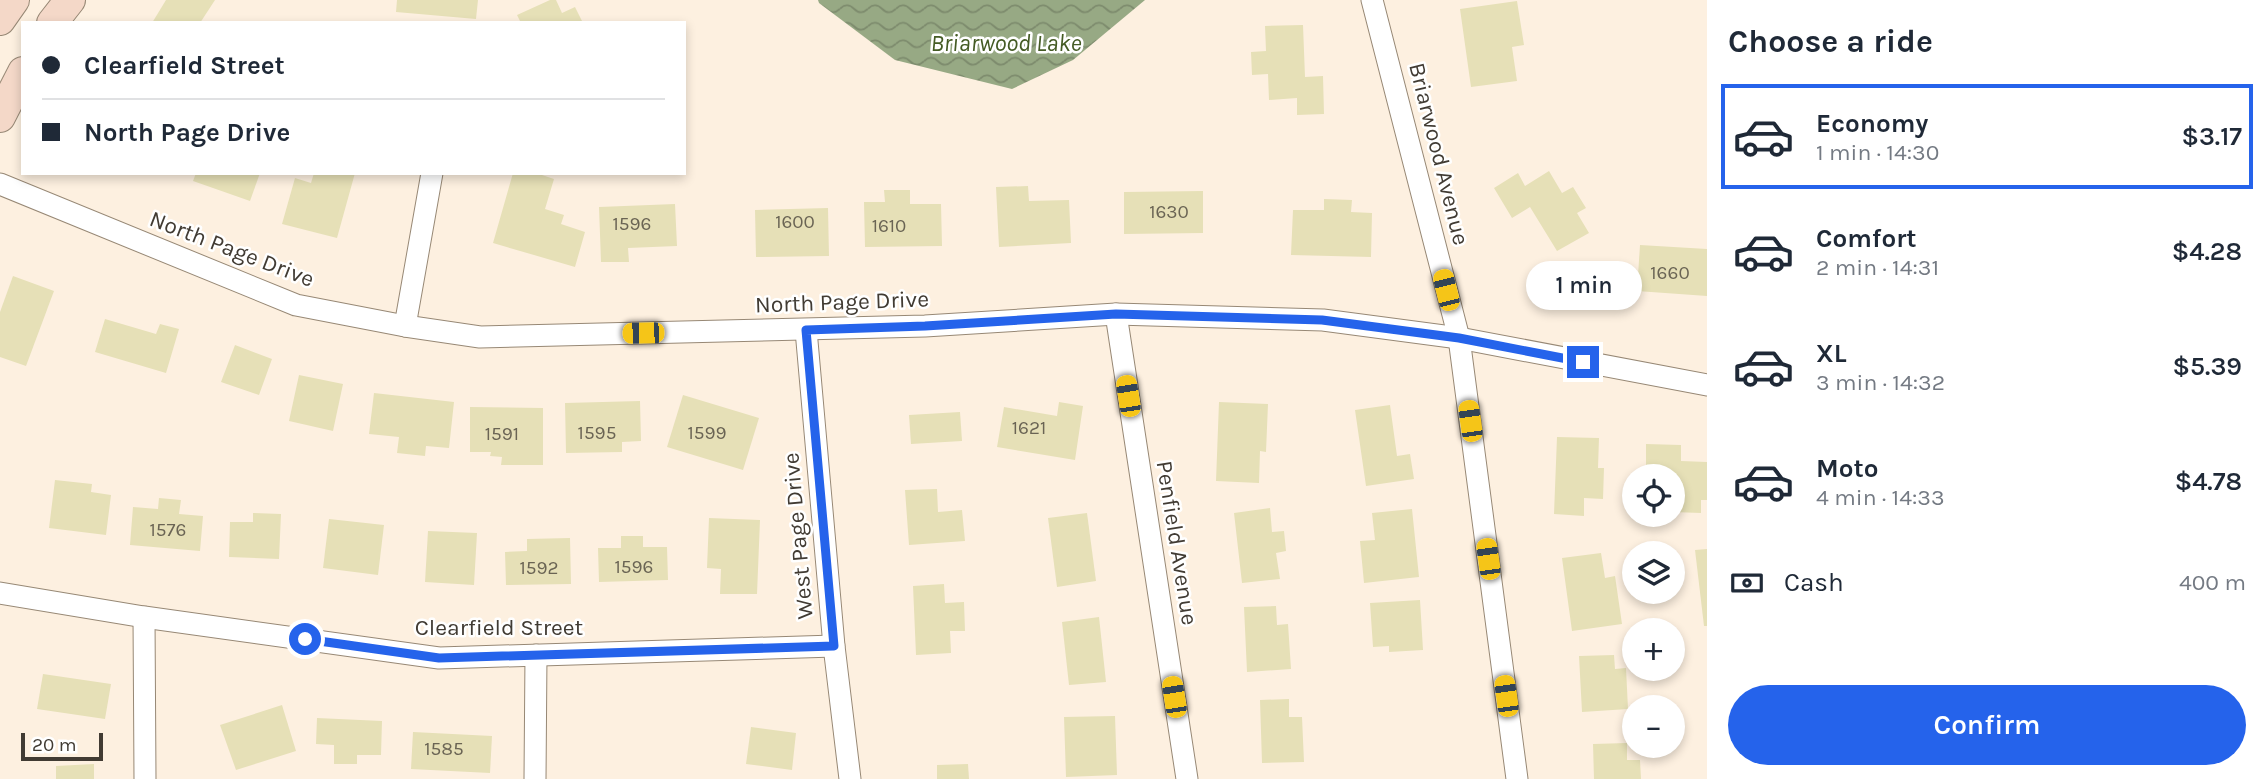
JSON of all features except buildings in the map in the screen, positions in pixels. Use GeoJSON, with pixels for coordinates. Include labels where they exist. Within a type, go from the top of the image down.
{"type":"FeatureCollection","features":[{"type":"Feature","properties":{"kind":"main road"},"geometry":{"type":"LineString","coordinates":[[0,20],[14,0]]}},
{"type":"Feature","properties":{"kind":"main road"},"geometry":{"type":"LineString","coordinates":[[53,21],[69,0]]}},
{"type":"Feature","properties":{"kind":"main road"},"geometry":{"type":"LineString","coordinates":[[0,117],[21,76]]}},
{"type":"Feature","properties":{"kind":"street","name":"Briarwood Avenue"},"geometry":{"type":"LineString","coordinates":[[1372,0],[1459,338],[1517,779]]}},
{"type":"Feature","properties":{"kind":"street"},"geometry":{"type":"LineString","coordinates":[[405,326],[432,175]]}},
{"type":"Feature","properties":{"kind":"street","name":"North Page Drive"},"geometry":{"type":"LineString","coordinates":[[0,184],[296,305],[480,337],[925,326],[1116,314],[1322,320],[1459,338],[1707,385]]}},
{"type":"Feature","properties":{"kind":"street","name":"Penfield Avenue"},"geometry":{"type":"LineString","coordinates":[[1116,314],[1187,779]]}},
{"type":"Feature","properties":{"kind":"street","name":"West Page Drive"},"geometry":{"type":"LineString","coordinates":[[806,330],[834,646],[850,779]]}},
{"type":"Feature","properties":{"kind":"street","name":"Clearfield Street"},"geometry":{"type":"LineString","coordinates":[[0,593],[144,617],[439,658],[834,646]]}},
{"type":"Feature","properties":{"kind":"street"},"geometry":{"type":"LineString","coordinates":[[144,617],[145,779]]}},
{"type":"Feature","properties":{"kind":"street"},"geometry":{"type":"LineString","coordinates":[[535,779],[536,655]]}},
{"type":"Feature","properties":{"kind":"water","name":"Briarwood Lake"},"geometry":{"type":"Polygon","coordinates":[[[818,0],[1145,0],[1073,60],[1012,89],[895,60],[818,0]]]}},
{"type":"Feature","properties":{"kind":"route"},"geometry":{"type":"LineString","coordinates":[[305,639],[439,658],[834,646],[806,330],[925,326],[1116,314],[1322,320],[1459,338],[1583,362]]}}]}
